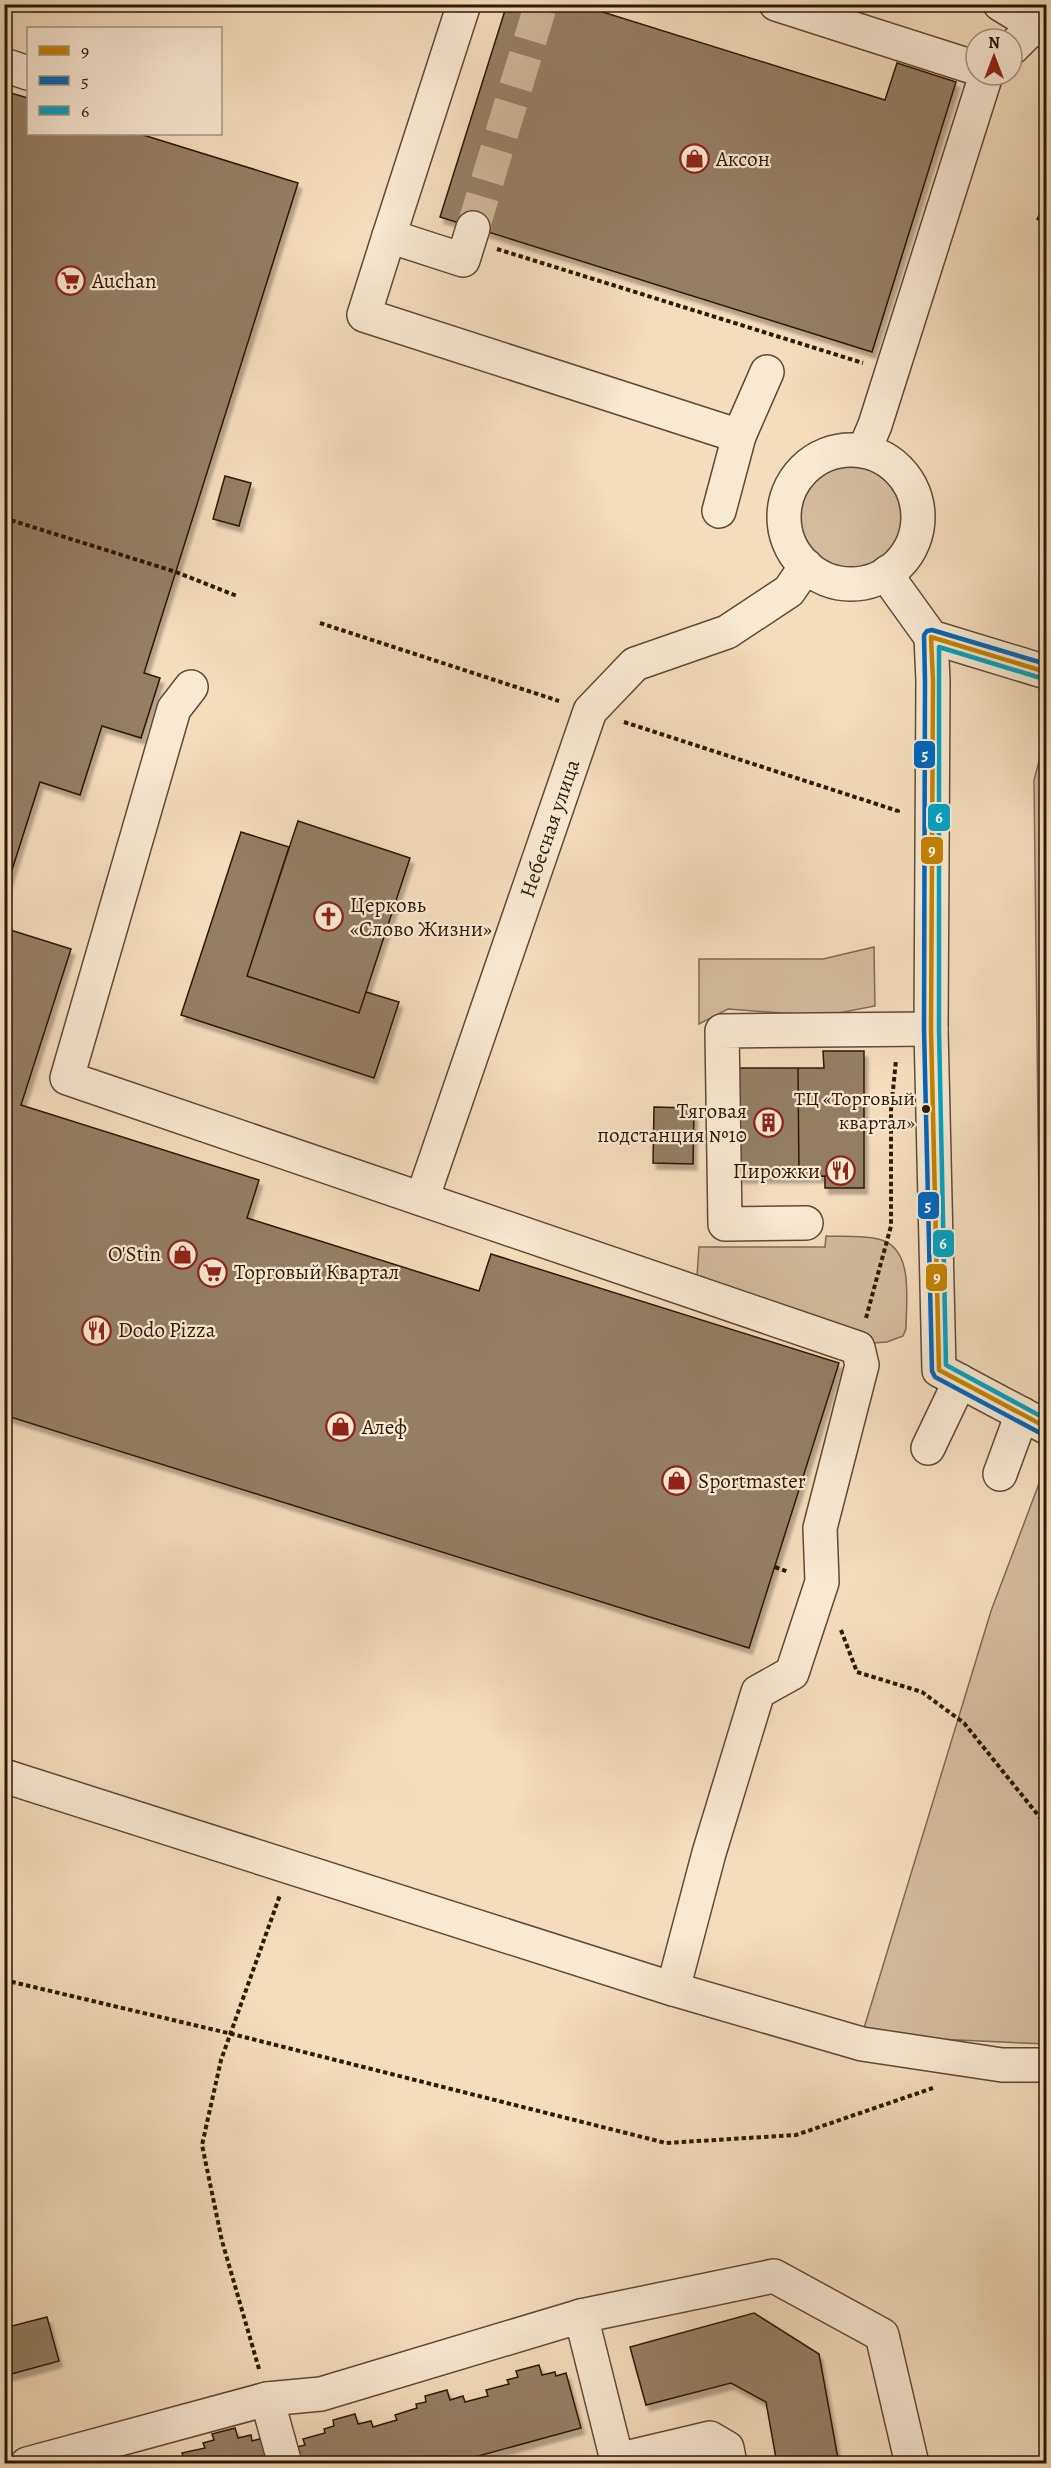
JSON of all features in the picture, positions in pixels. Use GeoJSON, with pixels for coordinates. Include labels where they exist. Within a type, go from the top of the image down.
{"type":"FeatureCollection","features":[{"type":"Feature","properties":{"kind":"street"},"geometry":{"type":"LineString","coordinates":[[464,4],[364,315],[739,436]]}},
{"type":"Feature","properties":{"kind":"street"},"geometry":{"type":"LineString","coordinates":[[776,4],[964,64]]}},
{"type":"Feature","properties":{"kind":"street"},"geometry":{"type":"LineString","coordinates":[[1000,4],[1031,35]]}},
{"type":"Feature","properties":{"kind":"street"},"geometry":{"type":"LineString","coordinates":[[4,65],[27,73]]}},
{"type":"Feature","properties":{"kind":"street"},"geometry":{"type":"LineString","coordinates":[[864,451],[875,425],[982,87]]}},
{"type":"Feature","properties":{"kind":"street"},"geometry":{"type":"LineString","coordinates":[[389,237],[464,260],[471,234]]}},
{"type":"Feature","properties":{"kind":"street"},"geometry":{"type":"LineString","coordinates":[[719,511],[739,436],[767,372]]}},
{"type":"Feature","properties":{"kind":"street"},"geometry":{"type":"LineString","coordinates":[[846,450],[864,451],[880,456],[895,466],[910,487],[918,512],[917,530],[902,561],[888,572],[872,580],[855,583],[837,582],[820,576],[794,553],[787,537],[784,520],[785,503],[791,486],[801,472],[814,461],[829,453],[846,450]]}},
{"type":"Feature","properties":{"kind":"street","name":"Небесная улица"},"geometry":{"type":"LineString","coordinates":[[422,1199],[590,711],[634,664],[727,632],[789,591],[806,566]]}},
{"type":"Feature","properties":{"kind":"street"},"geometry":{"type":"LineString","coordinates":[[888,572],[895,587],[931,637],[933,681],[915,1029],[939,1370],[1034,1420],[1000,1474]]}},
{"type":"Feature","properties":{"kind":"street"},"geometry":{"type":"LineString","coordinates":[[931,637],[1047,672]]}},
{"type":"Feature","properties":{"kind":"street"},"geometry":{"type":"LineString","coordinates":[[191,687],[174,709],[67,1078],[858,1348],[862,1365],[820,1528],[822,1582],[792,1673],[758,1692],[709,1853],[673,1989]]}},
{"type":"Feature","properties":{"kind":"street"},"geometry":{"type":"LineString","coordinates":[[806,1223],[725,1224],[722,1031],[915,1029]]}},
{"type":"Feature","properties":{"kind":"street"},"geometry":{"type":"LineString","coordinates":[[928,1448],[960,1381]]}},
{"type":"Feature","properties":{"kind":"street"},"geometry":{"type":"LineString","coordinates":[[4,1776],[673,1989],[862,2044],[1002,2065],[1047,2065]]}},
{"type":"Feature","properties":{"kind":"street"},"geometry":{"type":"LineString","coordinates":[[27,2463],[267,2399],[321,2394],[581,2316],[774,2276],[882,2335],[912,2463]]}},
{"type":"Feature","properties":{"kind":"street"},"geometry":{"type":"LineString","coordinates":[[581,2316],[613,2462],[710,2438],[727,2448],[730,2463]]}},
{"type":"Feature","properties":{"kind":"street"},"geometry":{"type":"LineString","coordinates":[[267,2399],[285,2463]]}},
{"type":"Feature","properties":{"kind":"path"},"geometry":{"type":"LineString","coordinates":[[471,234],[891,372]]}},
{"type":"Feature","properties":{"kind":"path"},"geometry":{"type":"LineString","coordinates":[[4,518],[176,572],[237,596]]}},
{"type":"Feature","properties":{"kind":"path"},"geometry":{"type":"LineString","coordinates":[[898,811],[898,823]]}},
{"type":"Feature","properties":{"kind":"path"},"geometry":{"type":"LineString","coordinates":[[858,1348],[891,1226],[891,1110],[915,1029]]}},
{"type":"Feature","properties":{"kind":"path"},"geometry":{"type":"LineString","coordinates":[[775,1567],[822,1582],[857,1672],[922,1692],[964,1723],[1047,1825]]}},
{"type":"Feature","properties":{"kind":"path"},"geometry":{"type":"LineString","coordinates":[[267,2399],[222,2241],[202,2145],[221,2060],[290,1868]]}},
{"type":"Feature","properties":{"kind":"path"},"geometry":{"type":"LineString","coordinates":[[4,1980],[232,2034],[666,2143],[796,2135],[937,2087]]}},
{"type":"Feature","properties":{"kind":"shaded area"},"geometry":{"type":"Polygon","coordinates":[[[852,465],[872,469],[889,480],[900,497],[904,517],[900,537],[889,554],[872,565],[852,569],[832,565],[815,554],[804,537],[800,517],[804,497],[815,480],[832,469],[852,465]]]}},
{"type":"Feature","properties":{"kind":"shaded area"},"geometry":{"type":"Polygon","coordinates":[[[1046,735],[1046,1393],[1041,1382],[1034,780],[1046,735]]]}},
{"type":"Feature","properties":{"kind":"shaded area"},"geometry":{"type":"Polygon","coordinates":[[[874,947],[875,1006],[823,1016],[728,1009],[699,1024],[699,959],[823,959],[874,947]]]}},
{"type":"Feature","properties":{"kind":"shaded area"},"geometry":{"type":"Polygon","coordinates":[[[826,1236],[878,1239],[890,1244],[898,1252],[906,1276],[907,1290],[906,1329],[903,1336],[887,1342],[873,1343],[697,1276],[699,1247],[825,1247],[826,1236]]]}},
{"type":"Feature","properties":{"kind":"shaded area"},"geometry":{"type":"Polygon","coordinates":[[[1046,1465],[1046,2044],[915,2038],[864,2028],[991,1611],[1046,1465]]]}},
{"type":"Feature","properties":{"kind":"building","name":"Аксон"},"geometry":{"type":"Polygon","coordinates":[[[507,4],[577,4],[885,100],[897,63],[956,82],[872,352],[440,217],[507,4]]]}},
{"type":"Feature","properties":{"kind":"building"},"geometry":{"type":"Polygon","coordinates":[[[4,91],[27,98],[27,135],[143,135],[298,183],[144,673],[160,678],[141,738],[102,726],[80,795],[40,782],[4,895],[4,91]]]}},
{"type":"Feature","properties":{"kind":"building"},"geometry":{"type":"Polygon","coordinates":[[[1046,204],[1046,225],[1037,219],[1046,204]]]}},
{"type":"Feature","properties":{"kind":"building"},"geometry":{"type":"Polygon","coordinates":[[[225,476],[251,483],[239,526],[213,519],[225,476]]]}},
{"type":"Feature","properties":{"kind":"building","name":"Церковь «Слово Жизни»"},"geometry":{"type":"Polygon","coordinates":[[[298,821],[410,858],[359,1013],[247,976],[298,821]]]}},
{"type":"Feature","properties":{"kind":"building"},"geometry":{"type":"Polygon","coordinates":[[[241,832],[289,847],[247,976],[359,1013],[366,992],[399,1002],[374,1078],[181,1015],[241,832]]]}},
{"type":"Feature","properties":{"kind":"building","name":"Торговый Квартал"},"geometry":{"type":"Polygon","coordinates":[[[4,928],[71,949],[21,1105],[259,1180],[247,1218],[479,1291],[491,1254],[839,1363],[749,1648],[4,1415],[4,928]]]}},
{"type":"Feature","properties":{"kind":"building"},"geometry":{"type":"Polygon","coordinates":[[[823,1051],[864,1051],[864,1188],[825,1188],[825,1176],[799,1177],[798,1068],[824,1068],[823,1051]]]}},
{"type":"Feature","properties":{"kind":"building","name":"Тяговая подстанция №10"},"geometry":{"type":"Polygon","coordinates":[[[737,1068],[798,1068],[799,1177],[739,1177],[737,1068]]]}},
{"type":"Feature","properties":{"kind":"building"},"geometry":{"type":"Polygon","coordinates":[[[654,1107],[694,1108],[693,1164],[653,1163],[654,1107]]]}},
{"type":"Feature","properties":{"kind":"building"},"geometry":{"type":"Polygon","coordinates":[[[754,2313],[819,2354],[839,2464],[777,2464],[766,2402],[731,2383],[646,2405],[630,2347],[754,2313]]]}},
{"type":"Feature","properties":{"kind":"building"},"geometry":{"type":"Polygon","coordinates":[[[47,2317],[59,2361],[4,2376],[4,2328],[47,2317]]]}},
{"type":"Feature","properties":{"kind":"building"},"geometry":{"type":"Polygon","coordinates":[[[539,2365],[542,2375],[555,2372],[556,2376],[566,2373],[581,2428],[449,2464],[297,2464],[293,2448],[305,2445],[303,2439],[325,2433],[324,2429],[334,2426],[333,2420],[355,2414],[358,2424],[371,2421],[373,2427],[397,2420],[395,2415],[417,2408],[416,2404],[426,2402],[425,2396],[447,2390],[450,2400],[463,2396],[465,2402],[488,2396],[486,2390],[509,2384],[507,2380],[518,2377],[516,2371],[539,2365]]]}},
{"type":"Feature","properties":{"kind":"building"},"geometry":{"type":"Polygon","coordinates":[[[235,2428],[238,2438],[251,2435],[252,2441],[263,2438],[270,2464],[168,2464],[184,2459],[182,2453],[205,2448],[203,2443],[214,2440],[212,2434],[235,2428]]]}},
{"type":"Feature","properties":{"kind":"tunnel"},"geometry":{"type":"LineString","coordinates":[[473,228],[541,4]]}},
{"type":"Feature","properties":{"kind":"transit line","name":"5"},"geometry":{"type":"LineString","coordinates":[[1042,1434],[935,1377],[932,1371],[924,1029],[924,635],[927,631],[932,630],[1046,664]]}},
{"type":"Feature","properties":{"kind":"transit line","name":"9"},"geometry":{"type":"LineString","coordinates":[[931,637],[933,681],[931,1029],[939,1370],[1046,1427]]}},
{"type":"Feature","properties":{"kind":"transit line","name":"9"},"geometry":{"type":"LineString","coordinates":[[931,637],[1046,672]]}},
{"type":"Feature","properties":{"kind":"transit line","name":"6"},"geometry":{"type":"LineString","coordinates":[[1044,679],[939,647],[939,1029],[946,1365],[1046,1419]]}},
{"type":"Feature","properties":{"kind":"place","name":"Аксон"},"geometry":{"type":"Point","coordinates":[695,159]}},
{"type":"Feature","properties":{"kind":"place","name":"Auchan"},"geometry":{"type":"Point","coordinates":[71,281]}},
{"type":"Feature","properties":{"kind":"place","name":"Церковь «Слово Жизни»"},"geometry":{"type":"Point","coordinates":[329,917]}},
{"type":"Feature","properties":{"kind":"place","name":"ТЦ «Торговый квартал»"},"geometry":{"type":"Point","coordinates":[926,1109]}},
{"type":"Feature","properties":{"kind":"place","name":"Тяговая подстанция №10"},"geometry":{"type":"Point","coordinates":[768,1123]}},
{"type":"Feature","properties":{"kind":"place","name":"Пирожки"},"geometry":{"type":"Point","coordinates":[841,1171]}},
{"type":"Feature","properties":{"kind":"place","name":"O'Stin"},"geometry":{"type":"Point","coordinates":[182,1254]}},
{"type":"Feature","properties":{"kind":"place","name":"Торговый Квартал"},"geometry":{"type":"Point","coordinates":[213,1272]}},
{"type":"Feature","properties":{"kind":"place","name":"Dodo Pizza"},"geometry":{"type":"Point","coordinates":[97,1330]}},
{"type":"Feature","properties":{"kind":"place","name":"Алеф"},"geometry":{"type":"Point","coordinates":[341,1427]}},
{"type":"Feature","properties":{"kind":"place","name":"Sportmaster"},"geometry":{"type":"Point","coordinates":[677,1481]}}]}
